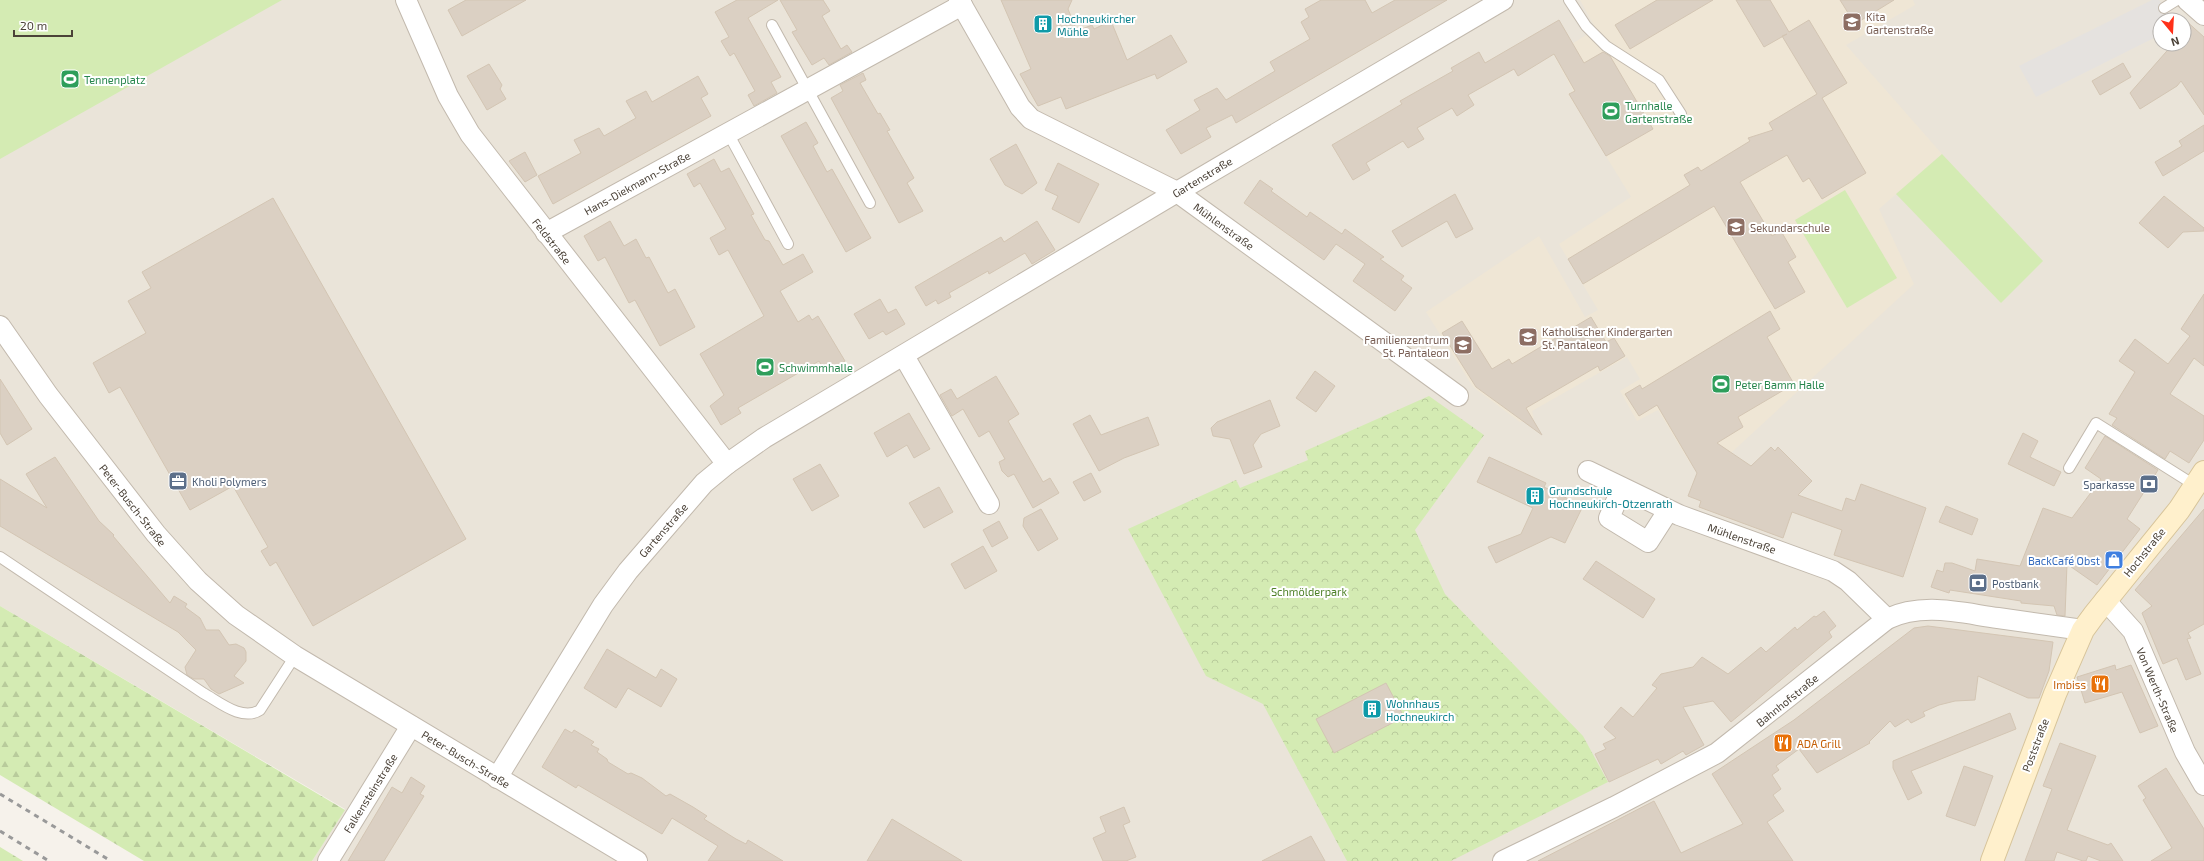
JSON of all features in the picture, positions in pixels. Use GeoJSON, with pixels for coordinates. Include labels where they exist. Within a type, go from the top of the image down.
{"type":"FeatureCollection","features":[{"type":"Feature","properties":{"kind":"street","name":"Gartenstraße"},"geometry":{"type":"LineString","coordinates":[[497,778],[603,605],[682,506],[727,464],[764,438],[1503,0]]}},
{"type":"Feature","properties":{"kind":"street"},"geometry":{"type":"LineString","coordinates":[[2187,0],[2204,16]]}},
{"type":"Feature","properties":{"kind":"street","name":"Feldstraße"},"geometry":{"type":"LineString","coordinates":[[409,1],[448,96],[458,115],[481,149],[727,464]]}},
{"type":"Feature","properties":{"kind":"street","name":"Mühlenstraße"},"geometry":{"type":"LineString","coordinates":[[961,3],[1020,107],[1027,116],[1043,126],[1177,192],[1458,396]]}},
{"type":"Feature","properties":{"kind":"street","name":"Hans-Diekmann-Straße"},"geometry":{"type":"LineString","coordinates":[[546,233],[961,3]]}},
{"type":"Feature","properties":{"kind":"street","name":"Peter-Busch-Straße"},"geometry":{"type":"LineString","coordinates":[[0,326],[69,423],[169,550],[202,585],[236,615],[295,656],[637,861]]}},
{"type":"Feature","properties":{"kind":"street"},"geometry":{"type":"LineString","coordinates":[[904,356],[989,504]]}},
{"type":"Feature","properties":{"kind":"street","name":"Mühlenstraße"},"geometry":{"type":"LineString","coordinates":[[1588,471],[1668,511],[1833,571],[1848,581],[1887,619]]}},
{"type":"Feature","properties":{"kind":"street","name":"Hochstraße"},"geometry":{"type":"LineString","coordinates":[[2083,630],[2200,479]]}},
{"type":"Feature","properties":{"kind":"street"},"geometry":{"type":"LineString","coordinates":[[1622,488],[1609,518],[1648,542],[1668,511]]}},
{"type":"Feature","properties":{"kind":"street","name":"Von Werth-Straße"},"geometry":{"type":"LineString","coordinates":[[2105,600],[2133,631],[2201,773]]}},
{"type":"Feature","properties":{"kind":"street","name":"Bahnhofstraße"},"geometry":{"type":"LineString","coordinates":[[1503,861],[1682,773],[1717,753],[1887,619],[1914,611],[1934,609],[2083,630]]}},
{"type":"Feature","properties":{"kind":"street","name":"Poststraße"},"geometry":{"type":"LineString","coordinates":[[1992,861],[2055,694],[2083,630]]}},
{"type":"Feature","properties":{"kind":"street","name":"Falkensteinstraße"},"geometry":{"type":"LineString","coordinates":[[328,861],[411,726]]}},
{"type":"Feature","properties":{"kind":"lane"},"geometry":{"type":"LineString","coordinates":[[1568,0],[1586,26],[1606,46],[1660,80],[1681,114]]}},
{"type":"Feature","properties":{"kind":"lane"},"geometry":{"type":"LineString","coordinates":[[2164,8],[2177,0]]}},
{"type":"Feature","properties":{"kind":"lane"},"geometry":{"type":"LineString","coordinates":[[772,25],[870,203]]}},
{"type":"Feature","properties":{"kind":"lane"},"geometry":{"type":"LineString","coordinates":[[728,133],[788,244]]}},
{"type":"Feature","properties":{"kind":"lane"},"geometry":{"type":"LineString","coordinates":[[2069,468],[2096,423],[2200,479]]}},
{"type":"Feature","properties":{"kind":"lane"},"geometry":{"type":"LineString","coordinates":[[0,557],[203,693],[237,712],[251,714],[262,707],[295,656]]}},
{"type":"Feature","properties":{"kind":"shaded area"},"geometry":{"type":"Polygon","coordinates":[[[0,0],[2204,0],[2204,861],[312,861],[345,809],[0,606],[0,0]]]}},
{"type":"Feature","properties":{"kind":"shaded area","name":"Sekundarschule"},"geometry":{"type":"Polygon","coordinates":[[[1580,0],[1913,0],[1915,5],[1846,45],[1942,154],[1879,209],[1914,284],[1706,476],[1690,463],[1658,410],[1637,421],[1620,391],[1640,379],[1627,357],[1532,411],[1534,418],[1520,422],[1473,387],[1426,312],[1539,236],[1585,317],[1598,310],[1559,244],[1631,197],[1568,94],[1573,91],[1554,55],[1596,29],[1580,0]]]}},
{"type":"Feature","properties":{"kind":"shaded area"},"geometry":{"type":"Polygon","coordinates":[[[2152,0],[2159,0],[2169,12],[2152,12],[2152,39],[2036,97],[2019,66],[2152,0]]]}},
{"type":"Feature","properties":{"kind":"green space","name":"Tennenplatz"},"geometry":{"type":"Polygon","coordinates":[[[0,0],[282,0],[0,159],[0,0]]]}},
{"type":"Feature","properties":{"kind":"green space"},"geometry":{"type":"Polygon","coordinates":[[[1942,154],[2043,261],[2001,303],[1896,194],[1942,154]]]}},
{"type":"Feature","properties":{"kind":"green space"},"geometry":{"type":"Polygon","coordinates":[[[1845,190],[1897,278],[1847,308],[1795,220],[1845,190]]]}},
{"type":"Feature","properties":{"kind":"green space","name":"Schmölderpark"},"geometry":{"type":"Polygon","coordinates":[[[1429,396],[1484,435],[1415,530],[1445,594],[1583,736],[1608,782],[1451,861],[1347,861],[1263,704],[1206,676],[1128,529],[1236,480],[1240,488],[1308,460],[1305,451],[1429,396]]]}},
{"type":"Feature","properties":{"kind":"green space"},"geometry":{"type":"Polygon","coordinates":[[[0,606],[345,810],[312,861],[144,861],[0,775],[0,606]]]}},
{"type":"Feature","properties":{"kind":"green space"},"geometry":{"type":"Polygon","coordinates":[[[0,847],[23,861],[0,861],[0,847]]]}},
{"type":"Feature","properties":{"kind":"building"},"geometry":{"type":"Polygon","coordinates":[[[466,0],[526,0],[462,36],[448,10],[466,0]]]}},
{"type":"Feature","properties":{"kind":"building"},"geometry":{"type":"Polygon","coordinates":[[[737,0],[778,0],[748,18],[781,77],[771,82],[777,93],[754,106],[748,95],[755,91],[734,53],[730,56],[721,41],[729,37],[715,12],[737,0]]]}},
{"type":"Feature","properties":{"kind":"building"},"geometry":{"type":"Polygon","coordinates":[[[780,0],[823,0],[830,11],[822,16],[841,49],[847,45],[852,52],[829,65],[824,58],[812,65],[792,32],[797,30],[780,0]]]}},
{"type":"Feature","properties":{"kind":"building"},"geometry":{"type":"Polygon","coordinates":[[[1001,0],[1072,0],[1068,9],[1077,31],[1092,25],[1094,29],[1111,21],[1127,60],[1171,35],[1187,62],[1157,79],[1155,74],[1066,109],[1061,97],[1038,106],[1020,74],[1031,69],[1001,0]]]}},
{"type":"Feature","properties":{"kind":"building"},"geometry":{"type":"Polygon","coordinates":[[[1321,0],[1365,0],[1372,13],[1395,0],[1447,0],[1236,123],[1232,115],[1206,128],[1211,137],[1181,154],[1166,130],[1200,110],[1194,100],[1217,88],[1226,100],[1275,71],[1270,62],[1310,39],[1301,22],[1309,17],[1305,9],[1321,0]]]}},
{"type":"Feature","properties":{"kind":"building"},"geometry":{"type":"Polygon","coordinates":[[[1657,0],[1713,0],[1630,49],[1615,25],[1657,0]]]}},
{"type":"Feature","properties":{"kind":"building"},"geometry":{"type":"Polygon","coordinates":[[[1736,0],[1770,0],[1789,32],[1809,20],[1847,83],[1822,98],[1866,173],[1822,199],[1809,178],[1803,182],[1787,155],[1740,182],[1772,236],[1781,231],[1796,257],[1788,262],[1805,292],[1775,309],[1714,206],[1583,284],[1568,259],[1690,185],[1684,175],[1698,167],[1701,171],[1750,141],[1748,138],[1773,130],[1769,123],[1817,94],[1782,37],[1764,47],[1736,0]]]}},
{"type":"Feature","properties":{"kind":"building"},"geometry":{"type":"Polygon","coordinates":[[[1840,0],[1894,0],[1855,24],[1840,0]]]}},
{"type":"Feature","properties":{"kind":"building"},"geometry":{"type":"Polygon","coordinates":[[[1559,20],[1584,63],[1603,52],[1610,56],[1653,129],[1606,156],[1569,94],[1575,91],[1554,54],[1518,76],[1514,69],[1468,95],[1474,105],[1457,116],[1452,108],[1417,128],[1424,139],[1408,148],[1403,141],[1366,163],[1370,170],[1353,180],[1332,145],[1402,104],[1400,101],[1453,71],[1451,68],[1479,52],[1485,63],[1559,20]]]}},
{"type":"Feature","properties":{"kind":"building"},"geometry":{"type":"Polygon","coordinates":[[[2192,26],[2204,37],[2204,115],[2181,81],[2177,86],[2140,109],[2130,93],[2166,52],[2192,52],[2192,26]]]}},
{"type":"Feature","properties":{"kind":"building"},"geometry":{"type":"Polygon","coordinates":[[[2123,63],[2131,77],[2100,95],[2092,81],[2123,63]]]}},
{"type":"Feature","properties":{"kind":"building"},"geometry":{"type":"Polygon","coordinates":[[[489,64],[502,85],[500,89],[506,99],[487,110],[467,76],[489,64]]]}},
{"type":"Feature","properties":{"kind":"building"},"geometry":{"type":"Polygon","coordinates":[[[863,73],[866,80],[860,83],[878,114],[880,113],[890,130],[887,131],[914,178],[907,183],[923,211],[899,223],[831,98],[843,91],[840,85],[863,73]]]}},
{"type":"Feature","properties":{"kind":"building"},"geometry":{"type":"Polygon","coordinates":[[[698,76],[708,94],[701,98],[711,116],[553,204],[538,176],[581,153],[574,140],[599,128],[604,136],[636,118],[626,101],[646,91],[652,102],[698,76]]]}},
{"type":"Feature","properties":{"kind":"building"},"geometry":{"type":"Polygon","coordinates":[[[806,122],[818,143],[813,146],[827,172],[832,169],[871,238],[846,252],[781,136],[806,122]]]}},
{"type":"Feature","properties":{"kind":"building"},"geometry":{"type":"Polygon","coordinates":[[[2204,125],[2204,151],[2163,176],[2155,162],[2182,146],[2179,141],[2204,125]]]}},
{"type":"Feature","properties":{"kind":"building"},"geometry":{"type":"Polygon","coordinates":[[[1016,144],[1037,183],[1022,194],[1005,185],[990,159],[1016,144]]]}},
{"type":"Feature","properties":{"kind":"building"},"geometry":{"type":"Polygon","coordinates":[[[525,152],[537,175],[525,182],[509,161],[525,152]]]}},
{"type":"Feature","properties":{"kind":"building"},"geometry":{"type":"Polygon","coordinates":[[[714,159],[721,172],[729,168],[754,214],[751,215],[765,240],[769,241],[783,265],[803,254],[813,272],[780,291],[798,322],[809,315],[812,320],[818,316],[845,361],[826,373],[819,361],[738,408],[741,413],[721,425],[710,406],[724,395],[700,354],[764,316],[728,250],[719,255],[710,238],[726,229],[700,183],[694,187],[687,174],[714,159]]]}},
{"type":"Feature","properties":{"kind":"building"},"geometry":{"type":"Polygon","coordinates":[[[1058,163],[1099,184],[1079,223],[1052,209],[1058,196],[1045,190],[1058,163]]]}},
{"type":"Feature","properties":{"kind":"building"},"geometry":{"type":"Polygon","coordinates":[[[1260,180],[1273,189],[1271,191],[1307,217],[1310,212],[1342,234],[1345,229],[1384,257],[1380,259],[1404,276],[1401,280],[1412,288],[1395,311],[1353,281],[1365,264],[1336,244],[1324,260],[1244,203],[1260,180]]]}},
{"type":"Feature","properties":{"kind":"building"},"geometry":{"type":"Polygon","coordinates":[[[1455,194],[1473,229],[1456,238],[1447,221],[1402,247],[1392,231],[1455,194]]]}},
{"type":"Feature","properties":{"kind":"building"},"geometry":{"type":"Polygon","coordinates":[[[2164,196],[2204,228],[2204,231],[2183,232],[2168,248],[2139,223],[2164,196]]]}},
{"type":"Feature","properties":{"kind":"building"},"geometry":{"type":"Polygon","coordinates":[[[273,198],[466,539],[313,626],[276,562],[270,566],[261,551],[268,547],[233,486],[190,510],[120,387],[109,393],[93,363],[146,333],[128,301],[151,288],[142,272],[273,198]]]}},
{"type":"Feature","properties":{"kind":"building"},"geometry":{"type":"Polygon","coordinates":[[[610,221],[624,246],[636,239],[646,258],[649,257],[668,293],[675,289],[695,327],[660,346],[635,300],[629,303],[605,257],[598,261],[584,236],[610,221]]]}},
{"type":"Feature","properties":{"kind":"building"},"geometry":{"type":"Polygon","coordinates":[[[1037,221],[1055,250],[1032,264],[1025,253],[989,274],[988,271],[949,293],[951,297],[938,304],[936,300],[926,306],[915,287],[1001,237],[1004,242],[1037,221]]]}},
{"type":"Feature","properties":{"kind":"building"},"geometry":{"type":"Polygon","coordinates":[[[2204,294],[2204,366],[2194,358],[2170,394],[2204,416],[2204,440],[2189,463],[2170,451],[2165,459],[2112,425],[2117,418],[2109,414],[2135,372],[2119,361],[2135,339],[2168,364],[2190,336],[2181,329],[2204,294]]]}},
{"type":"Feature","properties":{"kind":"building"},"geometry":{"type":"Polygon","coordinates":[[[880,299],[888,313],[896,309],[905,324],[886,335],[883,331],[869,339],[854,314],[880,299]]]}},
{"type":"Feature","properties":{"kind":"building"},"geometry":{"type":"Polygon","coordinates":[[[1770,311],[1780,329],[1767,337],[1794,384],[1738,417],[1743,427],[1717,443],[1751,466],[1771,447],[1775,451],[1778,447],[1812,481],[1798,495],[1842,511],[1846,498],[1855,501],[1861,484],[1926,508],[1903,577],[1834,555],[1842,530],[1792,512],[1783,538],[1699,507],[1701,501],[1688,496],[1697,473],[1657,405],[1639,416],[1625,394],[1640,385],[1642,389],[1770,311]]]}},
{"type":"Feature","properties":{"kind":"building"},"geometry":{"type":"Polygon","coordinates":[[[1591,317],[1606,342],[1614,338],[1625,356],[1600,371],[1598,366],[1526,408],[1542,435],[1476,387],[1442,333],[1462,321],[1492,369],[1509,359],[1512,364],[1591,317]]]}},
{"type":"Feature","properties":{"kind":"building"},"geometry":{"type":"Polygon","coordinates":[[[1315,371],[1335,386],[1316,412],[1296,398],[1315,371]]]}},
{"type":"Feature","properties":{"kind":"building"},"geometry":{"type":"Polygon","coordinates":[[[996,376],[1019,414],[1008,421],[1043,482],[1050,478],[1059,493],[1033,508],[1014,474],[1008,477],[1002,471],[999,462],[1005,459],[989,431],[979,437],[963,409],[952,416],[940,395],[951,389],[957,399],[996,376]]]}},
{"type":"Feature","properties":{"kind":"building"},"geometry":{"type":"Polygon","coordinates":[[[0,379],[32,429],[7,445],[0,433],[0,379]]]}},
{"type":"Feature","properties":{"kind":"building"},"geometry":{"type":"Polygon","coordinates":[[[1270,400],[1280,426],[1261,434],[1253,445],[1262,467],[1244,474],[1230,439],[1213,436],[1211,428],[1217,422],[1270,400]]]}},
{"type":"Feature","properties":{"kind":"building"},"geometry":{"type":"Polygon","coordinates":[[[909,413],[930,449],[914,458],[907,445],[887,457],[874,433],[909,413]]]}},
{"type":"Feature","properties":{"kind":"building"},"geometry":{"type":"Polygon","coordinates":[[[1090,415],[1101,435],[1148,417],[1159,445],[1124,458],[1099,471],[1073,424],[1090,415]]]}},
{"type":"Feature","properties":{"kind":"building"},"geometry":{"type":"Polygon","coordinates":[[[2023,433],[2038,441],[2030,457],[2061,472],[2054,486],[2008,464],[2023,433]]]}},
{"type":"Feature","properties":{"kind":"building"},"geometry":{"type":"Polygon","coordinates":[[[2105,436],[2158,470],[2127,519],[2140,529],[2097,585],[2067,564],[2065,616],[2057,615],[2054,606],[2021,603],[2021,601],[1950,590],[1949,593],[1931,587],[1937,570],[1943,572],[1945,563],[1952,563],[1975,571],[1977,559],[2020,566],[2043,508],[2072,518],[2101,479],[2085,468],[2105,436]]]}},
{"type":"Feature","properties":{"kind":"building"},"geometry":{"type":"Polygon","coordinates":[[[55,457],[99,521],[114,535],[113,536],[170,603],[174,596],[187,604],[185,607],[200,618],[206,630],[219,630],[229,645],[236,644],[244,648],[246,652],[246,661],[234,676],[244,683],[219,694],[211,689],[204,679],[194,679],[187,675],[185,667],[196,650],[178,632],[0,526],[0,479],[47,508],[26,474],[55,457]]]}},
{"type":"Feature","properties":{"kind":"building","name":"Grundschule Hochneukirch-Otzenrath"},"geometry":{"type":"Polygon","coordinates":[[[1489,457],[1546,483],[1544,487],[1583,506],[1565,543],[1551,537],[1496,563],[1488,547],[1521,534],[1533,508],[1477,482],[1489,457]]]}},
{"type":"Feature","properties":{"kind":"building"},"geometry":{"type":"Polygon","coordinates":[[[820,464],[839,496],[812,511],[793,479],[820,464]]]}},
{"type":"Feature","properties":{"kind":"building"},"geometry":{"type":"Polygon","coordinates":[[[1091,473],[1101,492],[1084,501],[1073,482],[1091,473]]]}},
{"type":"Feature","properties":{"kind":"building"},"geometry":{"type":"Polygon","coordinates":[[[939,487],[953,512],[924,528],[909,503],[939,487]]]}},
{"type":"Feature","properties":{"kind":"building"},"geometry":{"type":"Polygon","coordinates":[[[1946,506],[1978,519],[1972,535],[1939,522],[1946,506]]]}},
{"type":"Feature","properties":{"kind":"building"},"geometry":{"type":"Polygon","coordinates":[[[1041,509],[1058,539],[1038,551],[1023,526],[1024,518],[1041,509]]]}},
{"type":"Feature","properties":{"kind":"building"},"geometry":{"type":"Polygon","coordinates":[[[2204,509],[2204,624],[2188,633],[2191,638],[2187,639],[2201,674],[2186,680],[2177,658],[2163,664],[2142,613],[2152,606],[2135,590],[2204,509]]]}},
{"type":"Feature","properties":{"kind":"building"},"geometry":{"type":"Polygon","coordinates":[[[999,521],[1008,538],[992,547],[983,530],[999,521]]]}},
{"type":"Feature","properties":{"kind":"building"},"geometry":{"type":"Polygon","coordinates":[[[983,546],[997,571],[965,589],[951,564],[983,546]]]}},
{"type":"Feature","properties":{"kind":"building"},"geometry":{"type":"Polygon","coordinates":[[[1596,561],[1655,599],[1643,618],[1583,579],[1596,561]]]}},
{"type":"Feature","properties":{"kind":"building"},"geometry":{"type":"Polygon","coordinates":[[[1824,611],[1836,626],[1829,632],[1832,637],[1731,722],[1713,701],[1683,707],[1704,745],[1686,755],[1683,751],[1661,764],[1658,759],[1609,782],[1595,754],[1606,749],[1603,744],[1616,738],[1604,727],[1621,707],[1633,717],[1657,688],[1652,685],[1661,674],[1693,667],[1702,657],[1728,674],[1761,647],[1766,652],[1795,627],[1797,630],[1814,616],[1816,617],[1824,611]]]}},
{"type":"Feature","properties":{"kind":"building"},"geometry":{"type":"Polygon","coordinates":[[[1928,626],[2053,642],[2049,671],[2039,698],[2028,698],[1978,676],[1975,700],[1955,701],[1939,705],[1923,712],[1925,716],[1911,723],[1908,719],[1895,727],[1890,721],[1869,742],[1870,743],[1817,773],[1799,749],[1776,766],[1779,770],[1772,775],[1781,789],[1773,795],[1784,811],[1767,822],[1793,861],[1538,861],[1654,801],[1681,853],[1743,824],[1712,774],[1794,720],[1914,628],[1928,626]]]}},
{"type":"Feature","properties":{"kind":"building"},"geometry":{"type":"Polygon","coordinates":[[[607,649],[656,678],[661,669],[677,679],[661,707],[628,688],[616,708],[584,688],[607,649]]]}},
{"type":"Feature","properties":{"kind":"building"},"geometry":{"type":"Polygon","coordinates":[[[2115,665],[2116,670],[2131,665],[2158,726],[2140,733],[2122,692],[2085,703],[2077,677],[2115,665]]]}},
{"type":"Feature","properties":{"kind":"building","name":"Wohnhaus Hochneukirch"},"geometry":{"type":"Polygon","coordinates":[[[1386,683],[1404,717],[1334,753],[1316,719],[1386,683]]]}},
{"type":"Feature","properties":{"kind":"building"},"geometry":{"type":"Polygon","coordinates":[[[2010,713],[2016,729],[1911,771],[1922,793],[1908,800],[1893,768],[1893,761],[2010,713]]]}},
{"type":"Feature","properties":{"kind":"building"},"geometry":{"type":"Polygon","coordinates":[[[565,729],[572,733],[574,730],[594,742],[591,745],[599,749],[597,752],[607,759],[608,762],[628,774],[631,773],[642,778],[666,796],[670,794],[693,807],[707,816],[704,819],[736,839],[746,844],[748,840],[783,861],[708,861],[718,846],[672,818],[662,834],[578,785],[576,788],[542,767],[565,729]]]}},
{"type":"Feature","properties":{"kind":"building"},"geometry":{"type":"Polygon","coordinates":[[[2060,743],[2096,756],[2067,830],[2108,845],[2111,843],[2123,861],[2101,861],[2088,856],[2086,861],[2083,861],[2057,852],[2054,861],[2025,861],[2052,789],[2043,786],[2060,743]]]}},
{"type":"Feature","properties":{"kind":"building"},"geometry":{"type":"Polygon","coordinates":[[[1964,766],[1993,776],[1975,826],[1946,816],[1964,766]]]}},
{"type":"Feature","properties":{"kind":"building"},"geometry":{"type":"Polygon","coordinates":[[[2166,768],[2204,829],[2204,861],[2151,861],[2172,848],[2143,800],[2146,798],[2138,786],[2166,768]]]}},
{"type":"Feature","properties":{"kind":"building"},"geometry":{"type":"Polygon","coordinates":[[[411,777],[425,786],[420,794],[424,796],[384,861],[348,861],[392,787],[402,793],[411,777]]]}},
{"type":"Feature","properties":{"kind":"building"},"geometry":{"type":"Polygon","coordinates":[[[1124,807],[1130,822],[1123,825],[1136,857],[1126,861],[1103,861],[1093,838],[1106,832],[1100,817],[1124,807]]]}},
{"type":"Feature","properties":{"kind":"building"},"geometry":{"type":"Polygon","coordinates":[[[892,819],[962,861],[867,861],[892,819]]]}},
{"type":"Feature","properties":{"kind":"building"},"geometry":{"type":"Polygon","coordinates":[[[1311,836],[1325,861],[1262,861],[1311,836]]]}},
{"type":"Feature","properties":{"kind":"railway"},"geometry":{"type":"LineString","coordinates":[[0,794],[111,861]]}},
{"type":"Feature","properties":{"kind":"railway"},"geometry":{"type":"LineString","coordinates":[[0,831],[49,861]]}},
{"type":"Feature","properties":{"kind":"place","name":"Kita Gartenstraße"},"geometry":{"type":"Point","coordinates":[1852,22]}},
{"type":"Feature","properties":{"kind":"place","name":"Hochneukircher Mühle"},"geometry":{"type":"Point","coordinates":[1043,24]}},
{"type":"Feature","properties":{"kind":"place","name":"Tennenplatz"},"geometry":{"type":"Point","coordinates":[70,79]}},
{"type":"Feature","properties":{"kind":"place","name":"Turnhalle Gartenstraße"},"geometry":{"type":"Point","coordinates":[1611,111]}},
{"type":"Feature","properties":{"kind":"place","name":"Sekundarschule"},"geometry":{"type":"Point","coordinates":[1736,227]}},
{"type":"Feature","properties":{"kind":"place","name":"Katholischer Kindergarten St. Pantaleon"},"geometry":{"type":"Point","coordinates":[1528,337]}},
{"type":"Feature","properties":{"kind":"place","name":"Familienzentrum St. Pantaleon"},"geometry":{"type":"Point","coordinates":[1463,345]}},
{"type":"Feature","properties":{"kind":"place","name":"Schwimmhalle"},"geometry":{"type":"Point","coordinates":[765,367]}},
{"type":"Feature","properties":{"kind":"place","name":"Peter Bamm Halle"},"geometry":{"type":"Point","coordinates":[1721,384]}},
{"type":"Feature","properties":{"kind":"place","name":"Kholi Polymers"},"geometry":{"type":"Point","coordinates":[178,481]}},
{"type":"Feature","properties":{"kind":"place","name":"Sparkasse"},"geometry":{"type":"Point","coordinates":[2149,484]}},
{"type":"Feature","properties":{"kind":"place","name":"Grundschule Hochneukirch-Otzenrath"},"geometry":{"type":"Point","coordinates":[1535,496]}},
{"type":"Feature","properties":{"kind":"place","name":"BackCafé Obst"},"geometry":{"type":"Point","coordinates":[2114,560]}},
{"type":"Feature","properties":{"kind":"place","name":"Postbank"},"geometry":{"type":"Point","coordinates":[1978,583]}},
{"type":"Feature","properties":{"kind":"place","name":"Imbiss"},"geometry":{"type":"Point","coordinates":[2100,684]}},
{"type":"Feature","properties":{"kind":"place","name":"Wohnhaus Hochneukirch"},"geometry":{"type":"Point","coordinates":[1372,709]}},
{"type":"Feature","properties":{"kind":"place","name":"ADA Grill"},"geometry":{"type":"Point","coordinates":[1783,743]}}]}
